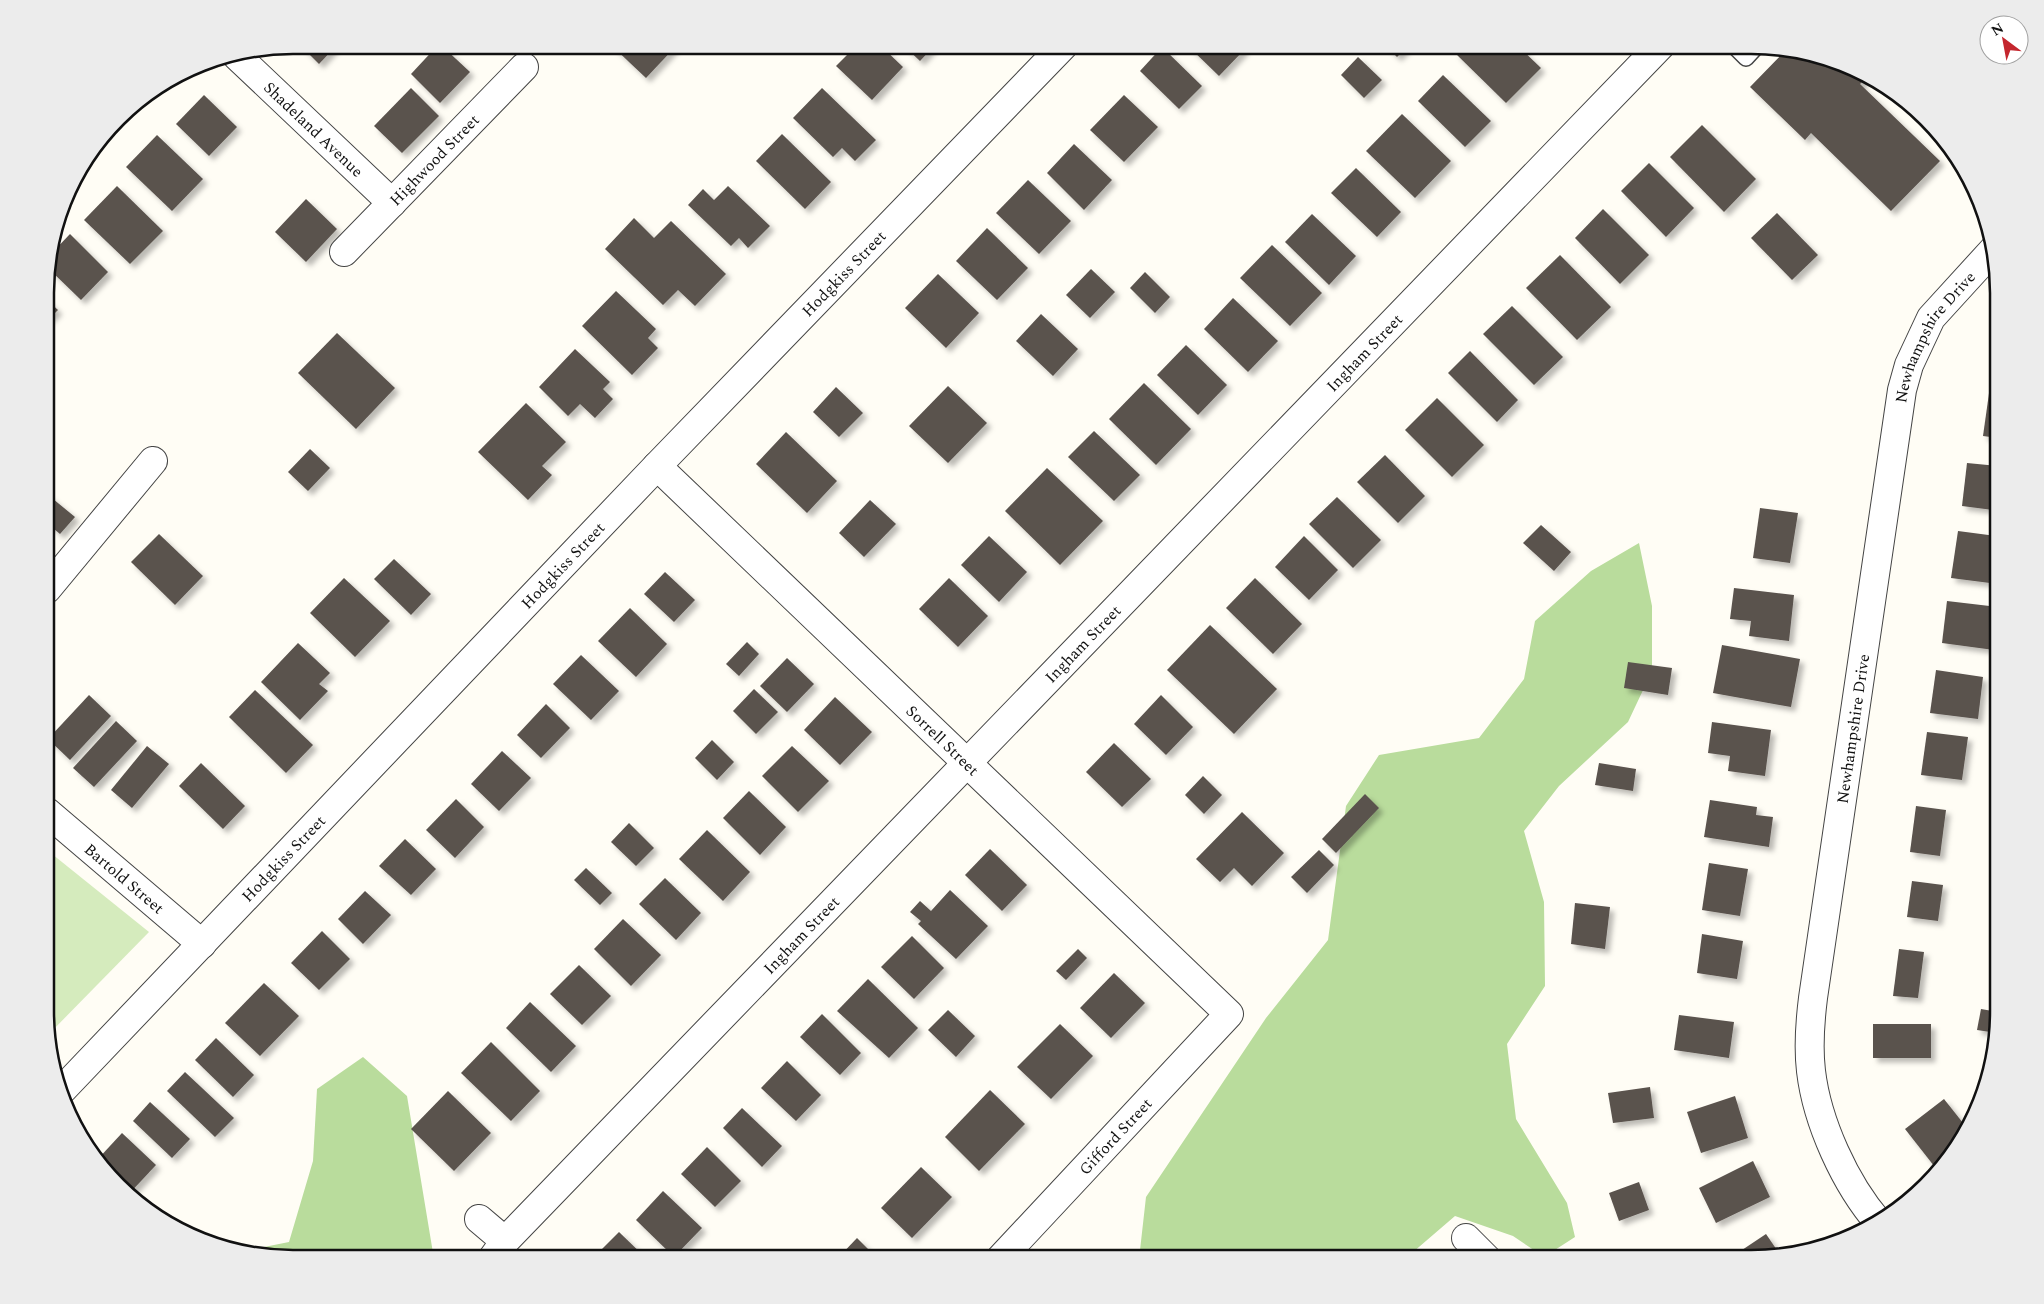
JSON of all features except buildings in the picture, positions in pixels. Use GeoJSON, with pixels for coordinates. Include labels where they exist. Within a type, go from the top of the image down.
{"type":"FeatureCollection","features":[{"type":"Feature","properties":{"kind":"street","name":"Hodgkiss Street"},"geometry":{"type":"LineString","coordinates":[[65,1086],[657,466],[1055,54]]}},
{"type":"Feature","properties":{"kind":"street","name":"Ingham Street"},"geometry":{"type":"LineString","coordinates":[[498,1250],[1652,54]]}},
{"type":"Feature","properties":{"kind":"street","name":"Shadeland Avenue"},"geometry":{"type":"LineString","coordinates":[[241,59],[392,202]]}},
{"type":"Feature","properties":{"kind":"street","name":"Highwood Street"},"geometry":{"type":"LineString","coordinates":[[344,252],[524,67]]}},
{"type":"Feature","properties":{"kind":"street","name":"Newhampshire Drive"},"geometry":{"type":"LineString","coordinates":[[1874,1216],[1854,1188],[1833,1148],[1819,1109],[1811,1071],[1809,1033],[1813,998],[1902,390],[1909,364],[1931,318],[1987,256]]}},
{"type":"Feature","properties":{"kind":"street"},"geometry":{"type":"LineString","coordinates":[[54,581],[153,461]]}},
{"type":"Feature","properties":{"kind":"street","name":"Sorrell Street"},"geometry":{"type":"LineString","coordinates":[[657,466],[1229,1014]]}},
{"type":"Feature","properties":{"kind":"street","name":"Bartold Street"},"geometry":{"type":"LineString","coordinates":[[54,818],[202,944]]}},
{"type":"Feature","properties":{"kind":"street","name":"Gifford Street"},"geometry":{"type":"LineString","coordinates":[[1008,1250],[1229,1014]]}},
{"type":"Feature","properties":{"kind":"street"},"geometry":{"type":"LineString","coordinates":[[479,1219],[498,1250]]}},
{"type":"Feature","properties":{"kind":"street"},"geometry":{"type":"LineString","coordinates":[[1466,1238],[1478,1250]]}},
{"type":"Feature","properties":{"kind":"green space"},"geometry":{"type":"Polygon","coordinates":[[[1639,543],[1652,606],[1652,671],[1628,722],[1559,786],[1524,831],[1544,902],[1545,986],[1507,1044],[1516,1119],[1567,1203],[1575,1237],[1555,1250],[1534,1250],[1513,1236],[1455,1216],[1415,1250],[1140,1250],[1146,1197],[1266,1018],[1328,940],[1346,806],[1379,755],[1479,738],[1524,679],[1535,621],[1591,571],[1639,543]]]}},
{"type":"Feature","properties":{"kind":"green space"},"geometry":{"type":"Polygon","coordinates":[[[54,856],[149,932],[54,1029],[54,856]]]}},
{"type":"Feature","properties":{"kind":"green space"},"geometry":{"type":"Polygon","coordinates":[[[363,1057],[407,1096],[433,1250],[277,1250],[260,1248],[289,1242],[313,1161],[317,1089],[363,1057]]]}}]}
